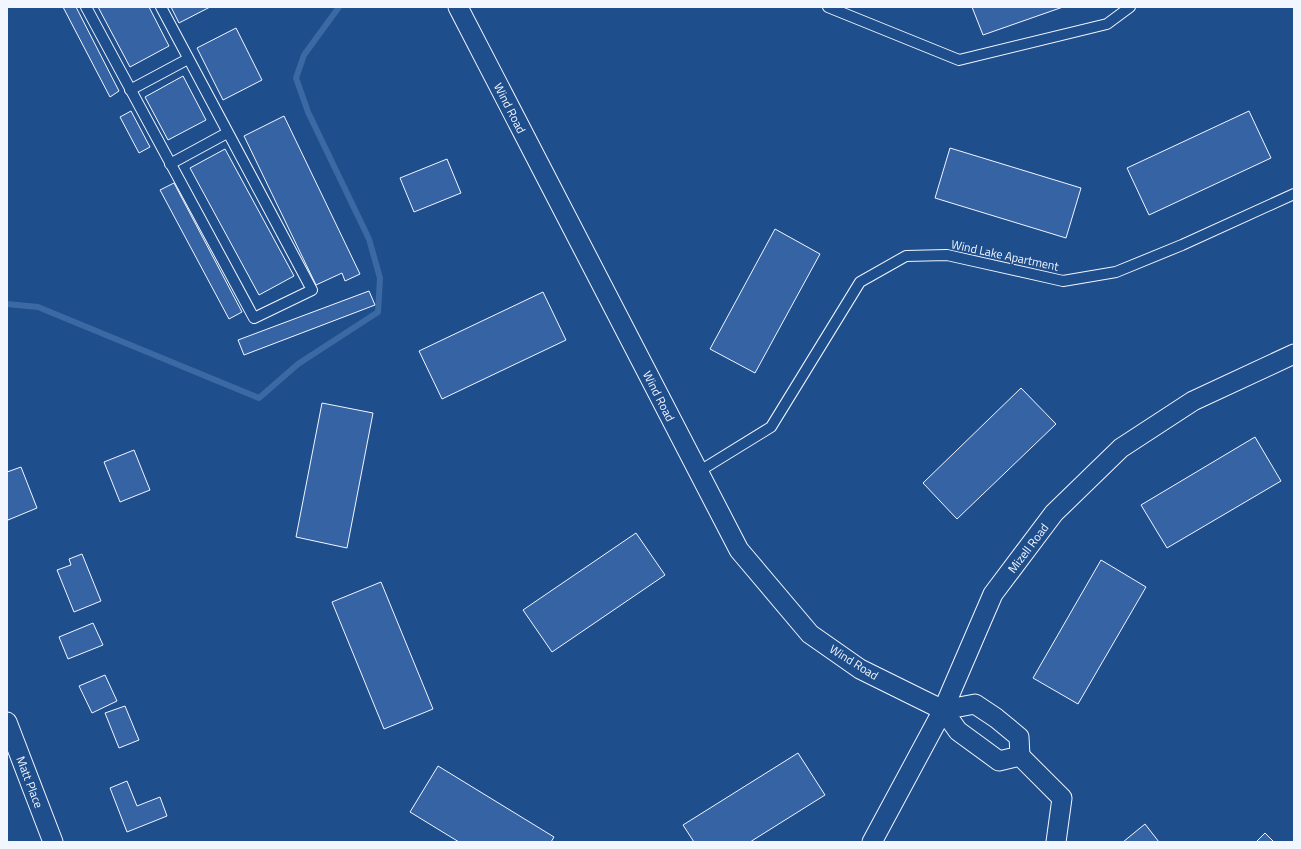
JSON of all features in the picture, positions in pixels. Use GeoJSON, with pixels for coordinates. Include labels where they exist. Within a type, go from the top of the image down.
{"type":"FeatureCollection","features":[{"type":"Feature","properties":{"kind":"street","name":"Wind Road"},"geometry":{"type":"LineString","coordinates":[[458,7],[739,550],[810,634],[860,669],[943,710],[958,731],[999,761],[1020,756]]}},
{"type":"Feature","properties":{"kind":"street","name":"Mizell Road"},"geometry":{"type":"LineString","coordinates":[[872,842],[943,710],[993,594],[1054,513],[1121,448],[1193,401],[1294,354]]}},
{"type":"Feature","properties":{"kind":"street"},"geometry":{"type":"LineString","coordinates":[[943,710],[974,704],[996,718],[1019,737],[1020,756],[1062,798],[1056,842]]}},
{"type":"Feature","properties":{"kind":"street","name":"Matt Place"},"geometry":{"type":"LineString","coordinates":[[7,722],[53,842]]}},
{"type":"Feature","properties":{"kind":"lane"},"geometry":{"type":"LineString","coordinates":[[86,7],[254,318],[312,290],[160,7]]}},
{"type":"Feature","properties":{"kind":"lane"},"geometry":{"type":"LineString","coordinates":[[828,7],[959,60],[1107,24],[1130,7]]}},
{"type":"Feature","properties":{"kind":"lane"},"geometry":{"type":"LineString","coordinates":[[130,90],[188,59]]}},
{"type":"Feature","properties":{"kind":"lane"},"geometry":{"type":"LineString","coordinates":[[170,164],[227,133]]}},
{"type":"Feature","properties":{"kind":"lane","name":"Wind Lake Apartment"},"geometry":{"type":"LineString","coordinates":[[698,472],[771,427],[860,282],[906,256],[947,255],[1063,281],[1116,272],[1182,245],[1294,194]]}},
{"type":"Feature","properties":{"kind":"building"},"geometry":{"type":"Polygon","coordinates":[[[63,7],[76,7],[119,91],[110,97],[63,7]]]}},
{"type":"Feature","properties":{"kind":"building"},"geometry":{"type":"Polygon","coordinates":[[[98,7],[149,7],[169,46],[130,67],[98,7]]]}},
{"type":"Feature","properties":{"kind":"building"},"geometry":{"type":"Polygon","coordinates":[[[171,7],[210,7],[179,23],[171,7]]]}},
{"type":"Feature","properties":{"kind":"building"},"geometry":{"type":"Polygon","coordinates":[[[972,7],[1063,7],[983,35],[972,7]]]}},
{"type":"Feature","properties":{"kind":"building"},"geometry":{"type":"Polygon","coordinates":[[[236,28],[262,80],[223,100],[197,48],[236,28]]]}},
{"type":"Feature","properties":{"kind":"building"},"geometry":{"type":"Polygon","coordinates":[[[183,76],[206,120],[168,140],[145,97],[183,76]]]}},
{"type":"Feature","properties":{"kind":"building"},"geometry":{"type":"Polygon","coordinates":[[[131,111],[150,147],[139,153],[120,117],[131,111]]]}},
{"type":"Feature","properties":{"kind":"building"},"geometry":{"type":"Polygon","coordinates":[[[1249,111],[1271,158],[1149,215],[1127,168],[1249,111]]]}},
{"type":"Feature","properties":{"kind":"building"},"geometry":{"type":"Polygon","coordinates":[[[284,116],[360,274],[345,281],[342,273],[316,285],[244,136],[284,116]]]}},
{"type":"Feature","properties":{"kind":"building"},"geometry":{"type":"Polygon","coordinates":[[[950,148],[1081,188],[1066,238],[935,198],[950,148]]]}},
{"type":"Feature","properties":{"kind":"building"},"geometry":{"type":"Polygon","coordinates":[[[225,149],[294,276],[259,295],[190,168],[225,149]]]}},
{"type":"Feature","properties":{"kind":"building"},"geometry":{"type":"Polygon","coordinates":[[[447,159],[461,193],[414,212],[400,178],[447,159]]]}},
{"type":"Feature","properties":{"kind":"building"},"geometry":{"type":"Polygon","coordinates":[[[174,183],[242,312],[229,319],[160,190],[174,183]]]}},
{"type":"Feature","properties":{"kind":"building"},"geometry":{"type":"Polygon","coordinates":[[[775,229],[820,254],[755,373],[710,349],[775,229]]]}},
{"type":"Feature","properties":{"kind":"building"},"geometry":{"type":"Polygon","coordinates":[[[369,291],[375,305],[244,355],[238,340],[369,291]]]}},
{"type":"Feature","properties":{"kind":"building"},"geometry":{"type":"Polygon","coordinates":[[[543,292],[566,340],[442,399],[419,351],[543,292]]]}},
{"type":"Feature","properties":{"kind":"building"},"geometry":{"type":"Polygon","coordinates":[[[1021,388],[1056,424],[957,519],[923,483],[1021,388]]]}},
{"type":"Feature","properties":{"kind":"building"},"geometry":{"type":"Polygon","coordinates":[[[322,403],[373,413],[347,548],[296,537],[322,403]]]}},
{"type":"Feature","properties":{"kind":"building"},"geometry":{"type":"Polygon","coordinates":[[[1255,437],[1281,481],[1167,548],[1141,505],[1255,437]]]}},
{"type":"Feature","properties":{"kind":"building"},"geometry":{"type":"Polygon","coordinates":[[[134,450],[150,490],[120,502],[104,462],[134,450]]]}},
{"type":"Feature","properties":{"kind":"building"},"geometry":{"type":"Polygon","coordinates":[[[21,467],[37,508],[8,520],[7,472],[21,467]]]}},
{"type":"Feature","properties":{"kind":"building"},"geometry":{"type":"Polygon","coordinates":[[[636,533],[665,575],[552,652],[523,610],[636,533]]]}},
{"type":"Feature","properties":{"kind":"building"},"geometry":{"type":"Polygon","coordinates":[[[82,554],[101,601],[74,612],[57,570],[71,565],[69,559],[82,554]]]}},
{"type":"Feature","properties":{"kind":"building"},"geometry":{"type":"Polygon","coordinates":[[[1101,560],[1146,587],[1078,704],[1033,678],[1101,560]]]}},
{"type":"Feature","properties":{"kind":"building"},"geometry":{"type":"Polygon","coordinates":[[[381,582],[433,709],[384,729],[332,602],[381,582]]]}},
{"type":"Feature","properties":{"kind":"building"},"geometry":{"type":"Polygon","coordinates":[[[93,623],[103,645],[68,659],[59,637],[93,623]]]}},
{"type":"Feature","properties":{"kind":"building"},"geometry":{"type":"Polygon","coordinates":[[[105,675],[117,701],[92,713],[79,686],[105,675]]]}},
{"type":"Feature","properties":{"kind":"building"},"geometry":{"type":"Polygon","coordinates":[[[125,706],[139,740],[119,748],[105,713],[125,706]]]}},
{"type":"Feature","properties":{"kind":"building"},"geometry":{"type":"Polygon","coordinates":[[[798,753],[825,795],[750,842],[694,842],[683,825],[798,753]]]}},
{"type":"Feature","properties":{"kind":"building"},"geometry":{"type":"Polygon","coordinates":[[[438,766],[554,837],[551,842],[459,842],[410,812],[438,766]]]}},
{"type":"Feature","properties":{"kind":"building"},"geometry":{"type":"Polygon","coordinates":[[[127,781],[137,806],[160,797],[167,816],[127,832],[110,788],[127,781]]]}},
{"type":"Feature","properties":{"kind":"building"},"geometry":{"type":"Polygon","coordinates":[[[1145,824],[1159,842],[1123,842],[1145,824]]]}},
{"type":"Feature","properties":{"kind":"building"},"geometry":{"type":"Polygon","coordinates":[[[1265,833],[1274,842],[1256,842],[1265,833]]]}},
{"type":"Feature","properties":{"kind":"waterway"},"geometry":{"type":"LineString","coordinates":[[7,304],[38,307],[259,398],[298,364],[378,312],[380,278],[369,239],[308,112],[296,78],[304,55],[339,7]]}}]}
